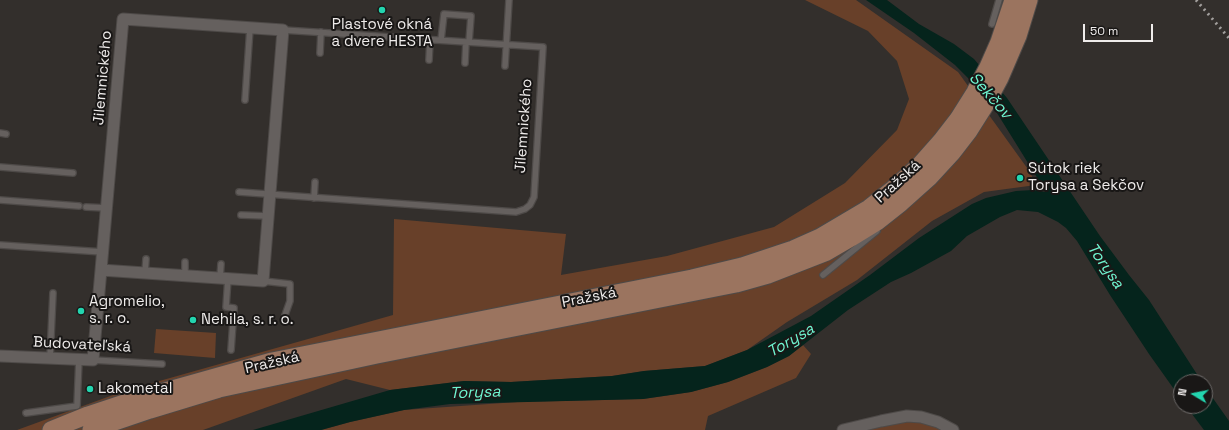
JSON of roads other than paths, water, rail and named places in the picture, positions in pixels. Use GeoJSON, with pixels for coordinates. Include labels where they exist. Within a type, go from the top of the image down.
{"type":"FeatureCollection","features":[{"type":"Feature","properties":{"kind":"main road","name":"Pražská"},"geometry":{"type":"LineString","coordinates":[[525,318],[703,291],[768,275],[827,252],[852,238],[894,209],[929,178],[952,153],[978,86],[999,42],[1013,0]]}},
{"type":"Feature","properties":{"kind":"main road","name":"Pražská"},"geometry":{"type":"LineString","coordinates":[[92,430],[150,410],[219,389],[426,338],[525,318],[742,266],[764,260],[820,237],[869,208],[894,189],[918,167],[941,141],[963,125],[990,98],[1011,55],[1028,0]]}},
{"type":"Feature","properties":{"kind":"main road","name":"Pražská"},"geometry":{"type":"LineString","coordinates":[[51,430],[88,415],[130,401],[272,361],[426,338]]}},
{"type":"Feature","properties":{"kind":"street","name":"Jilemnického"},"geometry":{"type":"LineString","coordinates":[[93,360],[123,19],[283,30]]}},
{"type":"Feature","properties":{"kind":"street"},"geometry":{"type":"LineString","coordinates":[[101,270],[263,281],[283,30]]}},
{"type":"Feature","properties":{"kind":"street","name":"Budovateľská"},"geometry":{"type":"LineString","coordinates":[[0,356],[93,360]]}},
{"type":"Feature","properties":{"kind":"street"},"geometry":{"type":"LineString","coordinates":[[843,430],[907,416],[921,417],[938,422],[953,430]]}},
{"type":"Feature","properties":{"kind":"lane"},"geometry":{"type":"LineString","coordinates":[[505,66],[510,0]]}},
{"type":"Feature","properties":{"kind":"lane"},"geometry":{"type":"LineString","coordinates":[[992,24],[999,0]]}},
{"type":"Feature","properties":{"kind":"lane"},"geometry":{"type":"LineString","coordinates":[[442,40],[444,14],[471,16],[465,63]]}},
{"type":"Feature","properties":{"kind":"lane"},"geometry":{"type":"LineString","coordinates":[[244,100],[250,28]]}},
{"type":"Feature","properties":{"kind":"lane","name":"Jilemnického"},"geometry":{"type":"LineString","coordinates":[[238,192],[516,212],[530,205],[534,197],[543,47],[283,30]]}},
{"type":"Feature","properties":{"kind":"lane"},"geometry":{"type":"LineString","coordinates":[[320,53],[321,32]]}},
{"type":"Feature","properties":{"kind":"lane"},"geometry":{"type":"LineString","coordinates":[[429,60],[430,40]]}},
{"type":"Feature","properties":{"kind":"lane"},"geometry":{"type":"LineString","coordinates":[[0,133],[6,134]]}},
{"type":"Feature","properties":{"kind":"lane"},"geometry":{"type":"LineString","coordinates":[[0,167],[73,173]]}},
{"type":"Feature","properties":{"kind":"lane"},"geometry":{"type":"LineString","coordinates":[[314,198],[315,182]]}},
{"type":"Feature","properties":{"kind":"lane"},"geometry":{"type":"LineString","coordinates":[[0,200],[79,206]]}},
{"type":"Feature","properties":{"kind":"lane"},"geometry":{"type":"LineString","coordinates":[[86,207],[106,208]]}},
{"type":"Feature","properties":{"kind":"lane"},"geometry":{"type":"LineString","coordinates":[[823,276],[881,228],[894,209]]}},
{"type":"Feature","properties":{"kind":"lane"},"geometry":{"type":"LineString","coordinates":[[241,214],[268,216]]}},
{"type":"Feature","properties":{"kind":"lane"},"geometry":{"type":"LineString","coordinates":[[0,245],[103,252]]}},
{"type":"Feature","properties":{"kind":"lane"},"geometry":{"type":"LineString","coordinates":[[145,273],[146,259]]}},
{"type":"Feature","properties":{"kind":"lane"},"geometry":{"type":"LineString","coordinates":[[184,276],[185,262]]}},
{"type":"Feature","properties":{"kind":"lane"},"geometry":{"type":"LineString","coordinates":[[221,264],[224,278],[226,307],[234,308],[231,350]]}},
{"type":"Feature","properties":{"kind":"lane"},"geometry":{"type":"LineString","coordinates":[[263,281],[290,284],[290,301],[285,315]]}},
{"type":"Feature","properties":{"kind":"lane"},"geometry":{"type":"LineString","coordinates":[[50,358],[53,292]]}},
{"type":"Feature","properties":{"kind":"lane"},"geometry":{"type":"LineString","coordinates":[[494,311],[525,318]]}},
{"type":"Feature","properties":{"kind":"lane"},"geometry":{"type":"LineString","coordinates":[[502,337],[525,318]]}},
{"type":"Feature","properties":{"kind":"lane"},"geometry":{"type":"LineString","coordinates":[[442,321],[426,338],[455,346]]}},
{"type":"Feature","properties":{"kind":"lane"},"geometry":{"type":"LineString","coordinates":[[26,413],[77,406],[79,359]]}},
{"type":"Feature","properties":{"kind":"lane","name":"Budovateľská"},"geometry":{"type":"LineString","coordinates":[[93,360],[162,364]]}},
{"type":"Feature","properties":{"kind":"water"},"geometry":{"type":"Polygon","coordinates":[[[866,0],[887,0],[919,24],[954,44],[974,59],[1007,98],[1100,236],[1149,300],[1197,374],[1173,374],[1173,388],[1110,295],[1077,241],[1066,228],[1058,222],[1038,212],[1017,210],[1000,217],[967,236],[951,251],[891,282],[848,310],[789,356],[767,367],[728,382],[691,392],[643,399],[450,404],[404,410],[321,430],[253,430],[390,390],[464,381],[511,382],[612,376],[644,371],[705,366],[747,350],[811,316],[870,275],[919,238],[972,204],[986,198],[1016,191],[1033,190],[1046,192],[997,113],[968,78],[955,65],[914,33],[866,0]]]}},
{"type":"Feature","properties":{"kind":"water"},"geometry":{"type":"Polygon","coordinates":[[[1213,398],[1229,421],[1229,430],[1204,430],[1192,414],[1213,414],[1213,398]]]}},
{"type":"Feature","properties":{"kind":"railway"},"geometry":{"type":"LineString","coordinates":[[1196,0],[1229,38]]}},
{"type":"Feature","properties":{"kind":"place","name":"Plastové okná a dvere HESTA"},"geometry":{"type":"Point","coordinates":[382,10]}},
{"type":"Feature","properties":{"kind":"place","name":"Sútok riek Torysa a Sekčov"},"geometry":{"type":"Point","coordinates":[1020,178]}},
{"type":"Feature","properties":{"kind":"place","name":"Agromelio, s. r. o."},"geometry":{"type":"Point","coordinates":[81,311]}},
{"type":"Feature","properties":{"kind":"place","name":"Nehila, s. r. o."},"geometry":{"type":"Point","coordinates":[193,320]}},
{"type":"Feature","properties":{"kind":"place","name":"Lakometal"},"geometry":{"type":"Point","coordinates":[90,389]}},
{"type":"Feature","properties":{"kind":"water label","name":"Sekčov"},"geometry":{"type":"Point","coordinates":[990,96]}},
{"type":"Feature","properties":{"kind":"water label","name":"Torysa"},"geometry":{"type":"Point","coordinates":[1105,266]}},
{"type":"Feature","properties":{"kind":"water label","name":"Torysa"},"geometry":{"type":"Point","coordinates":[791,341]}},
{"type":"Feature","properties":{"kind":"water label","name":"Torysa"},"geometry":{"type":"Point","coordinates":[475,393]}}]}
